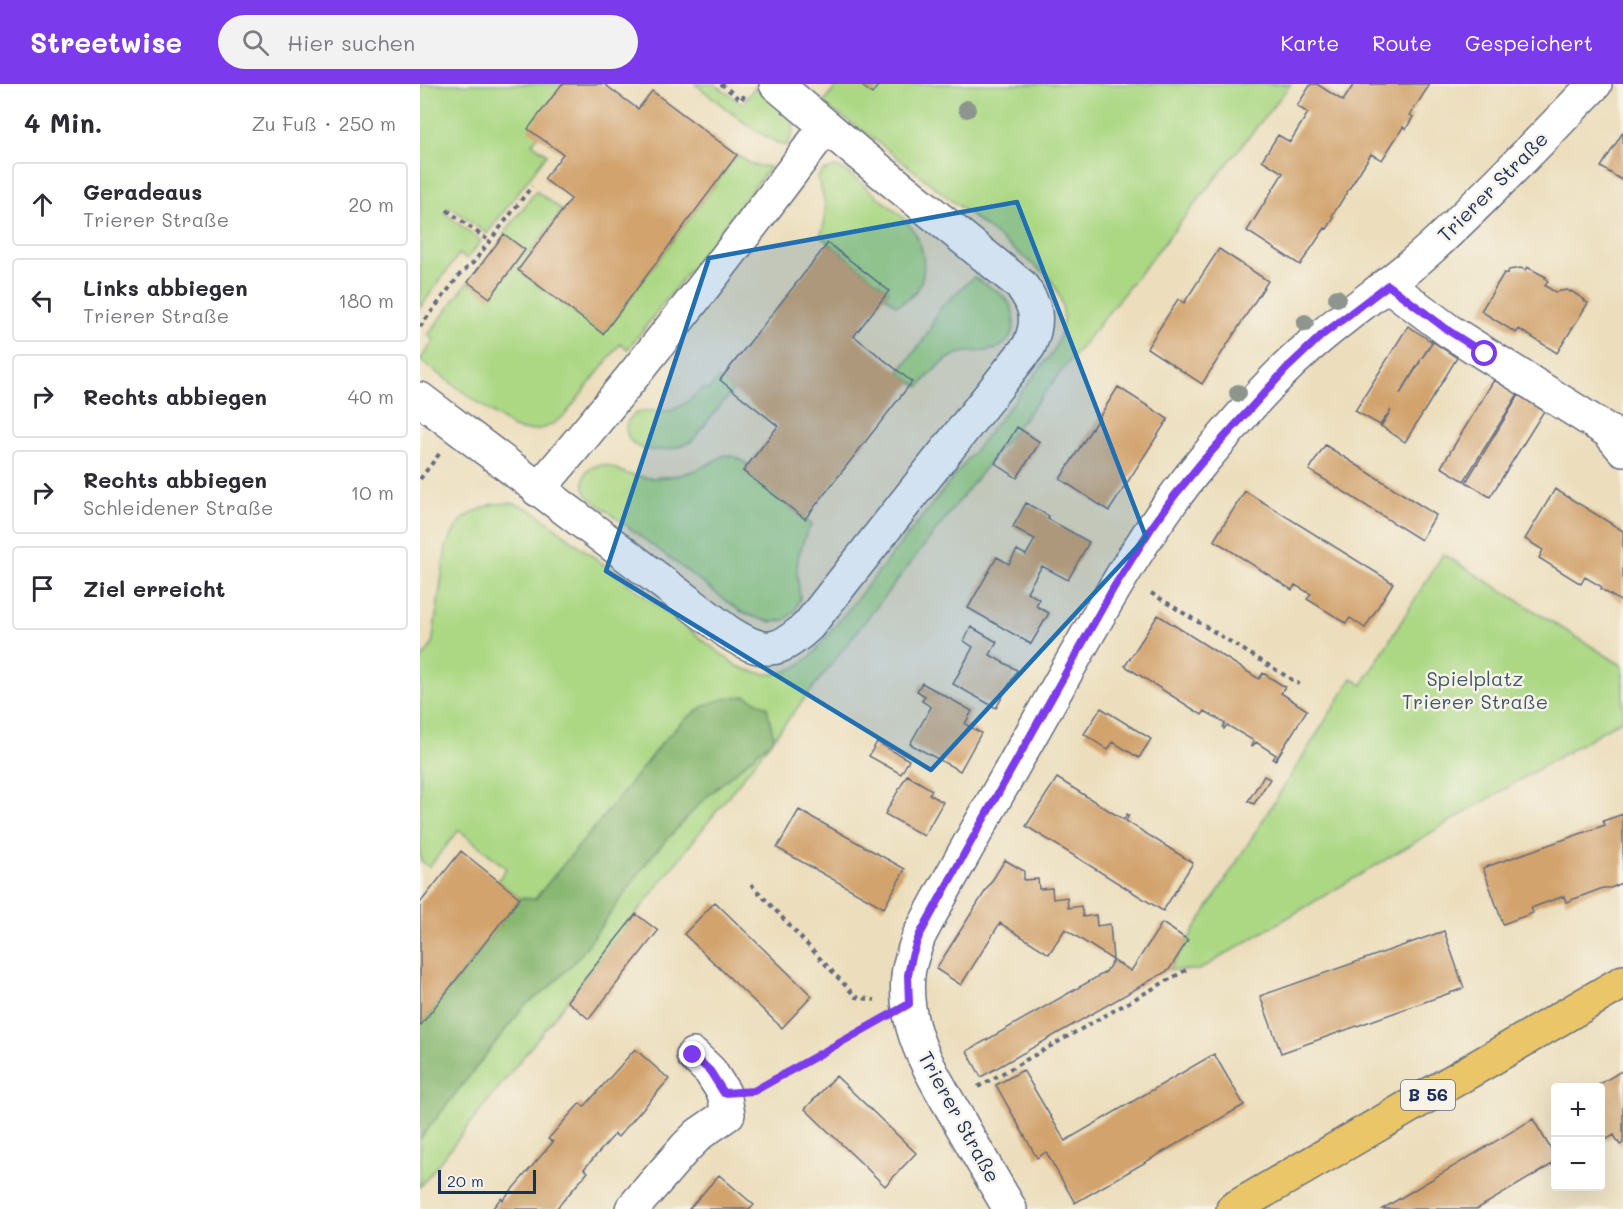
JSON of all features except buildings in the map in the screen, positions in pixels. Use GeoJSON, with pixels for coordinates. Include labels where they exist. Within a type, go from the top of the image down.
{"type":"FeatureCollection","features":[{"type":"Feature","properties":{"kind":"main road","name":"B 56"},"geometry":{"type":"LineString","coordinates":[[1233,1209],[1623,982]]}},
{"type":"Feature","properties":{"kind":"street","name":"Trierer Straße"},"geometry":{"type":"LineString","coordinates":[[1010,1209],[934,1078],[916,1039],[909,1004],[908,975],[919,936],[1122,575],[1175,495],[1223,437],[1286,369],[1322,335],[1410,267],[1461,220],[1595,84]]}},
{"type":"Feature","properties":{"kind":"street"},"geometry":{"type":"LineString","coordinates":[[420,399],[728,632],[754,647],[768,649],[793,640],[808,626],[1029,346],[1035,331],[1035,315],[1032,300],[1021,285],[826,126],[762,88]]}},
{"type":"Feature","properties":{"kind":"street"},"geometry":{"type":"LineString","coordinates":[[538,490],[647,358],[826,126]]}},
{"type":"Feature","properties":{"kind":"street"},"geometry":{"type":"LineString","coordinates":[[1388,285],[1449,331],[1608,430],[1623,449]]}},
{"type":"Feature","properties":{"kind":"street"},"geometry":{"type":"LineString","coordinates":[[632,1209],[699,1134],[728,1114],[724,1093],[710,1071],[693,1055]]}},
{"type":"Feature","properties":{"kind":"path"},"geometry":{"type":"LineString","coordinates":[[721,84],[741,100],[762,88]]}},
{"type":"Feature","properties":{"kind":"path"},"geometry":{"type":"LineString","coordinates":[[420,327],[460,273],[473,262],[532,186]]}},
{"type":"Feature","properties":{"kind":"path"},"geometry":{"type":"LineString","coordinates":[[447,210],[489,241]]}},
{"type":"Feature","properties":{"kind":"path"},"geometry":{"type":"LineString","coordinates":[[1122,575],[1299,684]]}},
{"type":"Feature","properties":{"kind":"path"},"geometry":{"type":"LineString","coordinates":[[751,884],[856,997],[909,1004]]}},
{"type":"Feature","properties":{"kind":"path"},"geometry":{"type":"LineString","coordinates":[[949,1104],[1186,970]]}},
{"type":"Feature","properties":{"kind":"path"},"geometry":{"type":"LineString","coordinates":[[724,1093],[754,1091],[909,1004]]}},
{"type":"Feature","properties":{"kind":"highlighted area"},"geometry":{"type":"Polygon","coordinates":[[[1017,202],[1146,537],[931,770],[606,571],[709,258],[1017,202]]]}},
{"type":"Feature","properties":{"kind":"green space"},"geometry":{"type":"Polygon","coordinates":[[[420,84],[562,84],[538,136],[532,143],[547,154],[487,234],[450,207],[445,213],[481,241],[467,259],[459,254],[420,308],[420,84]]]}},
{"type":"Feature","properties":{"kind":"green space"},"geometry":{"type":"Polygon","coordinates":[[[695,84],[715,84],[742,104],[757,85],[782,104],[792,118],[794,126],[786,146],[750,126],[695,84]]]}},
{"type":"Feature","properties":{"kind":"green space"},"geometry":{"type":"Polygon","coordinates":[[[838,84],[860,84],[872,93],[879,84],[1291,84],[1017,427],[774,738],[680,725],[658,747],[629,786],[535,899],[520,898],[498,881],[506,868],[459,830],[429,867],[420,860],[420,661],[432,645],[446,547],[454,531],[462,520],[472,513],[493,504],[511,503],[522,506],[533,511],[737,666],[768,674],[777,674],[795,667],[813,654],[1053,352],[1063,323],[1060,296],[1049,277],[865,132],[823,104],[838,84]]]}},
{"type":"Feature","properties":{"kind":"green space"},"geometry":{"type":"Polygon","coordinates":[[[737,155],[753,165],[770,167],[628,349],[620,344],[565,415],[553,424],[534,430],[513,428],[420,360],[434,340],[428,335],[468,282],[490,297],[525,250],[504,234],[536,191],[562,210],[518,270],[603,334],[737,155]]]}},
{"type":"Feature","properties":{"kind":"green space"},"geometry":{"type":"Polygon","coordinates":[[[835,167],[849,173],[897,212],[913,230],[919,242],[923,254],[922,279],[917,290],[908,299],[896,305],[885,296],[889,291],[820,236],[825,207],[817,178],[823,171],[835,167]]]}},
{"type":"Feature","properties":{"kind":"green space"},"geometry":{"type":"Polygon","coordinates":[[[974,277],[998,292],[1010,304],[1014,327],[1008,341],[995,349],[963,353],[952,357],[937,368],[919,387],[899,372],[925,338],[940,308],[974,277]]]}},
{"type":"Feature","properties":{"kind":"green space"},"geometry":{"type":"Polygon","coordinates":[[[718,378],[733,390],[692,441],[685,445],[656,450],[637,446],[631,441],[626,426],[633,415],[644,411],[672,410],[689,401],[703,388],[708,391],[718,378]]]}},
{"type":"Feature","properties":{"kind":"green space"},"geometry":{"type":"Polygon","coordinates":[[[725,455],[736,457],[748,464],[744,471],[812,525],[806,533],[798,558],[800,598],[795,611],[785,620],[771,622],[740,611],[591,499],[585,491],[584,481],[587,472],[600,465],[636,476],[664,477],[692,471],[725,455]]]}},
{"type":"Feature","properties":{"kind":"green space","name":"Spielplatz Trierer Straße"},"geometry":{"type":"Polygon","coordinates":[[[1443,554],[1623,666],[1623,719],[1199,970],[1169,970],[1352,678],[1362,685],[1443,554]]]}},
{"type":"Feature","properties":{"kind":"green space"},"geometry":{"type":"Polygon","coordinates":[[[746,696],[767,707],[774,738],[703,800],[650,858],[579,957],[549,988],[524,1006],[420,1139],[420,1026],[520,898],[535,899],[671,732],[708,704],[746,696]]]}},
{"type":"Feature","properties":{"kind":"green space"},"geometry":{"type":"Polygon","coordinates":[[[773,739],[420,1187],[420,1139],[524,1006],[549,988],[579,957],[650,858],[703,800],[773,739]]]}},
{"type":"Feature","properties":{"kind":"route"},"geometry":{"type":"LineString","coordinates":[[693,1055],[710,1071],[724,1093],[754,1091],[909,1004],[908,975],[919,936],[1114,587],[1150,530],[1201,463],[1286,369],[1322,335],[1388,285],[1449,331],[1485,354]]}}]}
